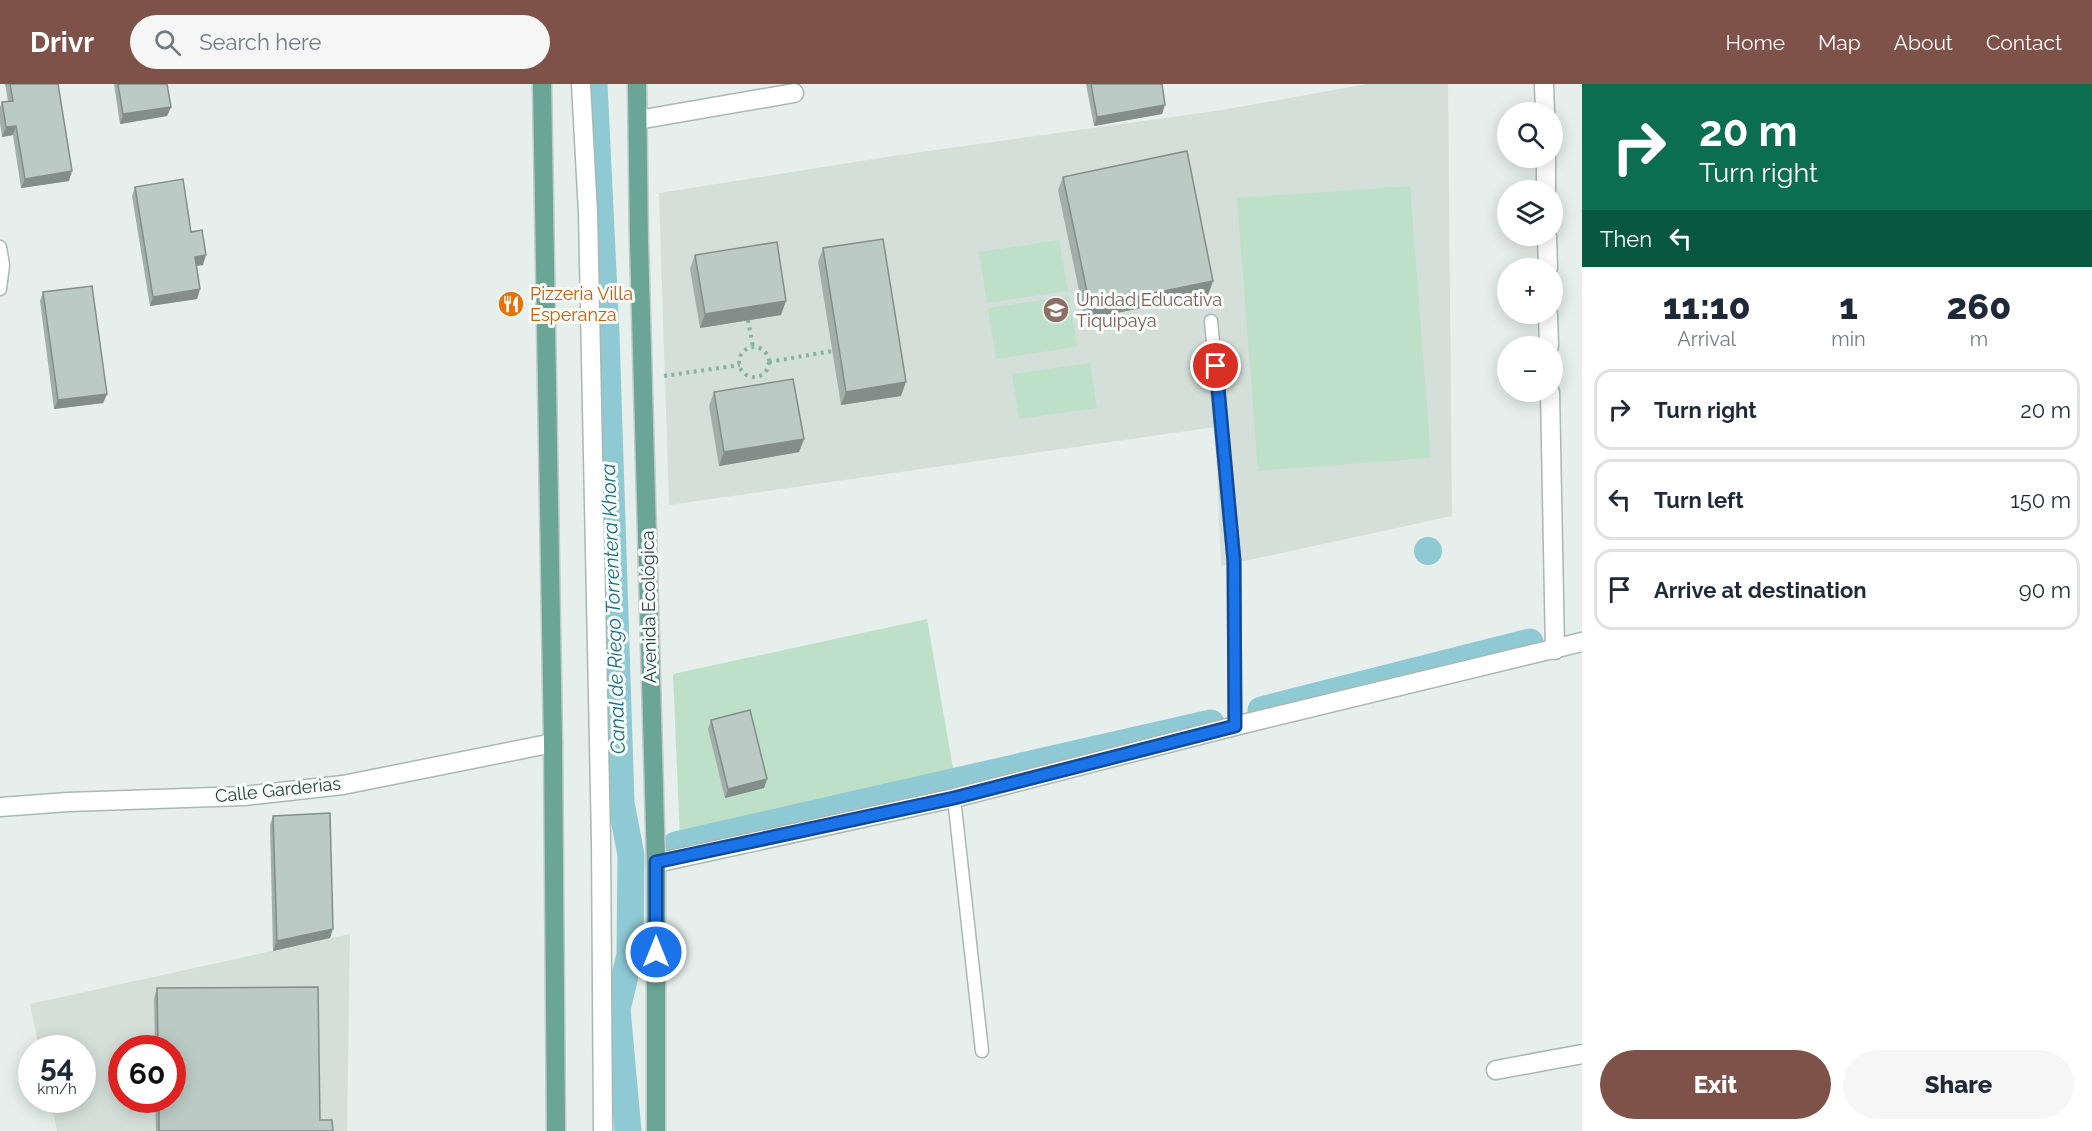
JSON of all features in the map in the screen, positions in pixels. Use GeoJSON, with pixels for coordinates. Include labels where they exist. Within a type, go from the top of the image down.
{"type":"FeatureCollection","features":[{"type":"Feature","properties":{"kind":"main road"},"geometry":{"type":"LineString","coordinates":[[542,84],[553,743],[556,1131]]}},
{"type":"Feature","properties":{"kind":"main road","name":"Avenida Ecológica"},"geometry":{"type":"LineString","coordinates":[[637,84],[656,862],[656,1131]]}},
{"type":"Feature","properties":{"kind":"street"},"geometry":{"type":"LineString","coordinates":[[581,84],[588,237],[601,841],[603,1131]]}},
{"type":"Feature","properties":{"kind":"street"},"geometry":{"type":"LineString","coordinates":[[1544,84],[1545,102]]}},
{"type":"Feature","properties":{"kind":"street"},"geometry":{"type":"LineString","coordinates":[[638,120],[794,93]]}},
{"type":"Feature","properties":{"kind":"street"},"geometry":{"type":"LineString","coordinates":[[1550,402],[1555,650]]}},
{"type":"Feature","properties":{"kind":"street"},"geometry":{"type":"LineString","coordinates":[[656,862],[954,798],[1235,726],[1581,643]]}},
{"type":"Feature","properties":{"kind":"street","name":"Calle Garderias"},"geometry":{"type":"LineString","coordinates":[[0,807],[68,802],[244,796],[343,785],[553,743]]}},
{"type":"Feature","properties":{"kind":"street"},"geometry":{"type":"LineString","coordinates":[[1496,1070],[1582,1054]]}},
{"type":"Feature","properties":{"kind":"lane"},"geometry":{"type":"LineString","coordinates":[[0,247],[3,265],[0,289]]}},
{"type":"Feature","properties":{"kind":"lane"},"geometry":{"type":"LineString","coordinates":[[1211,321],[1234,561],[1235,726]]}},
{"type":"Feature","properties":{"kind":"lane"},"geometry":{"type":"LineString","coordinates":[[954,798],[982,1051]]}},
{"type":"Feature","properties":{"kind":"path"},"geometry":{"type":"LineString","coordinates":[[748,320],[753,347]]}},
{"type":"Feature","properties":{"kind":"path"},"geometry":{"type":"LineString","coordinates":[[753,347],[763,349],[769,362],[766,371],[759,377],[745,374],[740,365],[744,351],[753,347]]}},
{"type":"Feature","properties":{"kind":"path"},"geometry":{"type":"LineString","coordinates":[[769,362],[832,351]]}},
{"type":"Feature","properties":{"kind":"path"},"geometry":{"type":"LineString","coordinates":[[664,376],[740,365]]}},
{"type":"Feature","properties":{"kind":"path"},"geometry":{"type":"LineString","coordinates":[[759,377],[760,387]]}},
{"type":"Feature","properties":{"kind":"shaded area","name":"Unidad Educativa Tiquipaya"},"geometry":{"type":"Polygon","coordinates":[[[1367,84],[1448,84],[1452,516],[1221,566],[1215,427],[669,505],[659,193],[893,156],[1222,110],[1367,84]]]}},
{"type":"Feature","properties":{"kind":"shaded area"},"geometry":{"type":"Polygon","coordinates":[[[350,934],[347,1131],[57,1131],[54,1113],[96,1113],[96,1035],[36,1035],[30,1004],[350,934]]]}},
{"type":"Feature","properties":{"kind":"green space"},"geometry":{"type":"Polygon","coordinates":[[[1410,186],[1431,458],[1258,471],[1237,198],[1410,186]]]}},
{"type":"Feature","properties":{"kind":"green space"},"geometry":{"type":"Polygon","coordinates":[[[1059,240],[1068,291],[987,303],[979,252],[1059,240]]]}},
{"type":"Feature","properties":{"kind":"green space"},"geometry":{"type":"Polygon","coordinates":[[[1069,296],[1077,347],[996,359],[988,308],[1069,296]]]}},
{"type":"Feature","properties":{"kind":"green space"},"geometry":{"type":"Polygon","coordinates":[[[1090,363],[1097,408],[1019,419],[1012,374],[1090,363]]]}},
{"type":"Feature","properties":{"kind":"green space"},"geometry":{"type":"Polygon","coordinates":[[[927,619],[954,774],[680,839],[673,674],[927,619]]]}},
{"type":"Feature","properties":{"kind":"water"},"geometry":{"type":"Polygon","coordinates":[[[1428,537],[1438,541],[1442,551],[1438,561],[1428,565],[1418,561],[1414,551],[1418,541],[1428,537]]]}},
{"type":"Feature","properties":{"kind":"building"},"geometry":{"type":"Polygon","coordinates":[[[10,84],[58,84],[72,171],[25,179],[16,126],[6,127],[2,102],[13,101],[10,84]]]}},
{"type":"Feature","properties":{"kind":"building"},"geometry":{"type":"Polygon","coordinates":[[[118,84],[167,84],[171,107],[123,114],[118,84]]]}},
{"type":"Feature","properties":{"kind":"building"},"geometry":{"type":"Polygon","coordinates":[[[1091,84],[1162,84],[1165,105],[1097,117],[1091,84]]]}},
{"type":"Feature","properties":{"kind":"building"},"geometry":{"type":"Polygon","coordinates":[[[1187,151],[1213,281],[1090,306],[1063,177],[1187,151]]]}},
{"type":"Feature","properties":{"kind":"building"},"geometry":{"type":"Polygon","coordinates":[[[183,179],[191,232],[202,230],[206,255],[195,257],[200,289],[153,297],[135,187],[183,179]]]}},
{"type":"Feature","properties":{"kind":"building"},"geometry":{"type":"Polygon","coordinates":[[[883,239],[906,382],[846,392],[823,248],[883,239]]]}},
{"type":"Feature","properties":{"kind":"building"},"geometry":{"type":"Polygon","coordinates":[[[777,242],[786,301],[705,314],[695,255],[777,242]]]}},
{"type":"Feature","properties":{"kind":"building"},"geometry":{"type":"Polygon","coordinates":[[[92,286],[107,394],[58,400],[43,292],[92,286]]]}},
{"type":"Feature","properties":{"kind":"building"},"geometry":{"type":"Polygon","coordinates":[[[793,379],[804,439],[724,452],[714,392],[793,379]]]}},
{"type":"Feature","properties":{"kind":"building"},"geometry":{"type":"Polygon","coordinates":[[[750,710],[767,779],[728,789],[711,720],[750,710]]]}},
{"type":"Feature","properties":{"kind":"building"},"geometry":{"type":"Polygon","coordinates":[[[330,813],[333,929],[277,941],[273,816],[330,813]]]}},
{"type":"Feature","properties":{"kind":"building"},"geometry":{"type":"Polygon","coordinates":[[[318,987],[320,1120],[332,1120],[333,1131],[159,1131],[159,1113],[186,1113],[186,1035],[158,1035],[157,988],[318,987]]]}},
{"type":"Feature","properties":{"kind":"waterway","name":"Canal de Riego Torrentera Khora"},"geometry":{"type":"LineString","coordinates":[[594,84],[606,334],[621,803],[631,855],[630,955],[617,1009],[628,1131]]}},
{"type":"Feature","properties":{"kind":"waterway","name":"Canal de Riego Torrentera Khora"},"geometry":{"type":"LineString","coordinates":[[1261,710],[1530,642]]}},
{"type":"Feature","properties":{"kind":"waterway","name":"Canal de Riego Torrentera Khora"},"geometry":{"type":"LineString","coordinates":[[676,845],[1211,723]]}},
{"type":"Feature","properties":{"kind":"place","name":"Pizzeria Villa Esperanza"},"geometry":{"type":"Point","coordinates":[511,304]}},
{"type":"Feature","properties":{"kind":"place","name":"Unidad Educativa Tiquipaya"},"geometry":{"type":"Point","coordinates":[1056,310]}},
{"type":"Feature","properties":{"kind":"route"},"geometry":{"type":"LineString","coordinates":[[656,952],[656,862],[954,798],[1235,726],[1234,561],[1216,366]]}}]}
